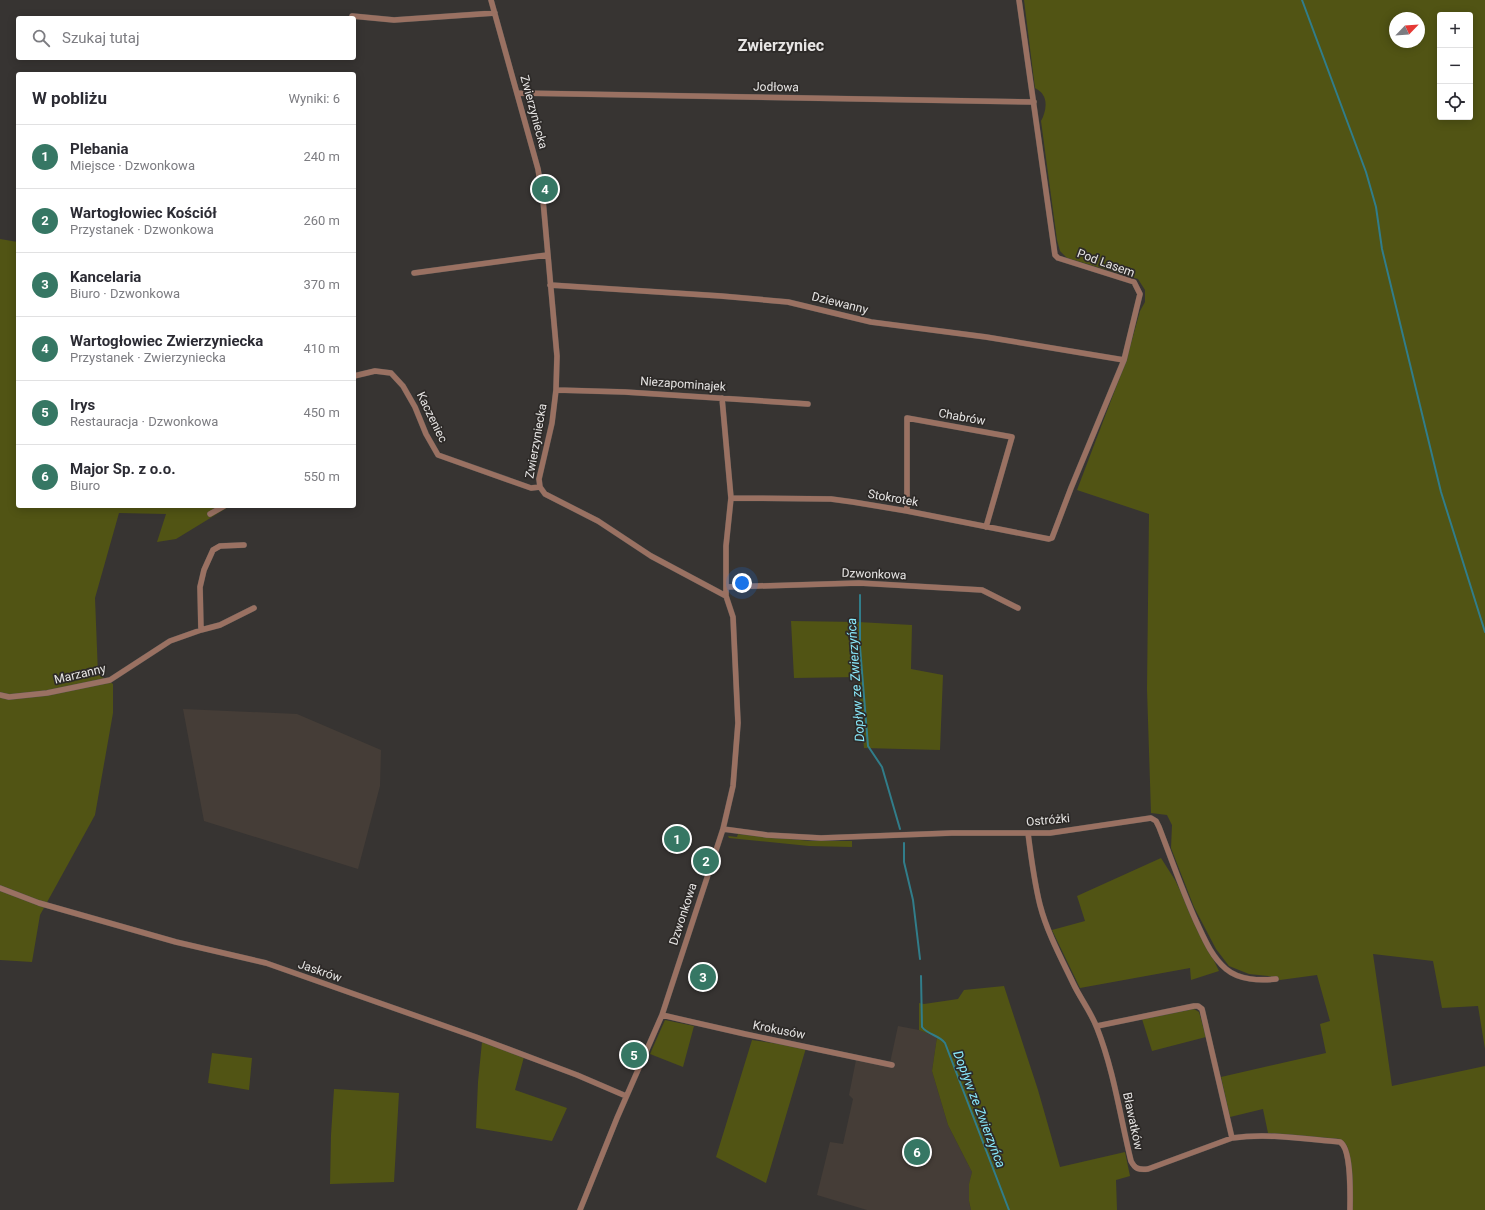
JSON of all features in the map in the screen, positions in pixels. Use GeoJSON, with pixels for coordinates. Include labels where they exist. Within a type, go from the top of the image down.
{"type":"FeatureCollection","features":[{"type":"Feature","properties":{"kind":"street","name":"Zwierzyniecka"},"geometry":{"type":"LineString","coordinates":[[491,0],[538,169],[543,200],[557,356],[556,390],[552,423],[539,480],[540,487],[545,494],[598,520],[651,556],[726,596]]}},
{"type":"Feature","properties":{"kind":"street","name":"Pod Lasem"},"geometry":{"type":"LineString","coordinates":[[1019,0],[1055,255],[1058,258],[1134,282],[1140,294],[1124,360],[1052,538],[1049,540]]}},
{"type":"Feature","properties":{"kind":"street"},"geometry":{"type":"LineString","coordinates":[[356,16],[394,20],[495,13]]}},
{"type":"Feature","properties":{"kind":"street","name":"Jodłowa"},"geometry":{"type":"LineString","coordinates":[[518,93],[1034,102]]}},
{"type":"Feature","properties":{"kind":"street"},"geometry":{"type":"LineString","coordinates":[[414,273],[547,255]]}},
{"type":"Feature","properties":{"kind":"street","name":"Dziewanny"},"geometry":{"type":"LineString","coordinates":[[550,285],[721,296],[788,302],[871,322],[986,337],[1124,360]]}},
{"type":"Feature","properties":{"kind":"street","name":"Kaczeniec"},"geometry":{"type":"LineString","coordinates":[[356,376],[375,371],[391,373],[403,386],[415,407],[426,434],[438,454],[531,488],[540,487]]}},
{"type":"Feature","properties":{"kind":"street","name":"Niezapominajek"},"geometry":{"type":"LineString","coordinates":[[556,390],[624,392],[808,404]]}},
{"type":"Feature","properties":{"kind":"street","name":"Dzwonkowa"},"geometry":{"type":"LineString","coordinates":[[580,1210],[626,1096],[662,1015],[723,829],[733,786],[738,723],[733,618],[726,596],[726,546],[731,498],[722,398]]}},
{"type":"Feature","properties":{"kind":"street","name":"Chabrów"},"geometry":{"type":"LineString","coordinates":[[907,511],[907,418],[1012,437],[986,527]]}},
{"type":"Feature","properties":{"kind":"street","name":"Stokrotek"},"geometry":{"type":"LineString","coordinates":[[731,498],[831,500],[907,511],[1049,540]]}},
{"type":"Feature","properties":{"kind":"street"},"geometry":{"type":"LineString","coordinates":[[210,514],[220,508]]}},
{"type":"Feature","properties":{"kind":"street"},"geometry":{"type":"LineString","coordinates":[[201,630],[200,587],[204,570],[213,550],[220,546],[244,545]]}},
{"type":"Feature","properties":{"kind":"street","name":"Dzwonkowa"},"geometry":{"type":"LineString","coordinates":[[726,587],[859,583],[982,590],[1018,608]]}},
{"type":"Feature","properties":{"kind":"street","name":"Marzanny"},"geometry":{"type":"LineString","coordinates":[[0,696],[9,697],[47,693],[110,680],[170,641],[220,625],[254,608]]}},
{"type":"Feature","properties":{"kind":"street","name":"Ostróżki"},"geometry":{"type":"LineString","coordinates":[[723,829],[767,835],[821,838],[952,833],[1050,833],[1152,818],[1156,821],[1159,827],[1187,901],[1208,948],[1227,970],[1245,978],[1264,980],[1276,979]]}},
{"type":"Feature","properties":{"kind":"street","name":"Bławatków"},"geometry":{"type":"LineString","coordinates":[[1028,833],[1035,883],[1040,906],[1056,947],[1075,988],[1097,1026],[1117,1094],[1130,1161],[1135,1168],[1140,1170],[1148,1169],[1232,1138],[1261,1136],[1340,1142],[1345,1148],[1349,1171],[1350,1210]]}},
{"type":"Feature","properties":{"kind":"street","name":"Jaskrów"},"geometry":{"type":"LineString","coordinates":[[0,888],[39,903],[98,920],[176,942],[266,964],[476,1037],[578,1075],[626,1096]]}},
{"type":"Feature","properties":{"kind":"street"},"geometry":{"type":"LineString","coordinates":[[1097,1026],[1194,1006],[1202,1008],[1232,1138]]}},
{"type":"Feature","properties":{"kind":"street","name":"Krokusów"},"geometry":{"type":"LineString","coordinates":[[662,1015],[892,1065]]}},
{"type":"Feature","properties":{"kind":"shaded area"},"geometry":{"type":"Polygon","coordinates":[[[1024,0],[1485,0],[1485,1049],[1478,1006],[1442,1008],[1433,961],[1373,954],[1392,1086],[1485,1066],[1485,1210],[1351,1210],[1347,1146],[1340,1139],[1268,1133],[1263,1109],[1230,1117],[1221,1077],[1326,1053],[1320,1024],[1330,1021],[1317,975],[1280,980],[1268,976],[1249,974],[1229,966],[1216,949],[1194,907],[1171,848],[1172,825],[1167,815],[1151,813],[1147,689],[1149,514],[1077,490],[1126,361],[1140,311],[1145,302],[1145,290],[1138,279],[1067,258],[1060,251],[1057,240],[1041,121],[1045,112],[1046,104],[1042,93],[1035,88],[1024,0]]]}},
{"type":"Feature","properties":{"kind":"shaded area"},"geometry":{"type":"Polygon","coordinates":[[[0,239],[16,242],[16,508],[227,508],[176,539],[157,542],[166,514],[119,513],[95,598],[98,674],[113,684],[113,713],[95,815],[40,915],[32,962],[0,960],[0,239]]]}},
{"type":"Feature","properties":{"kind":"shaded area"},"geometry":{"type":"Polygon","coordinates":[[[791,621],[858,622],[912,625],[911,669],[943,675],[940,750],[864,748],[858,677],[794,678],[791,621]]]}},
{"type":"Feature","properties":{"kind":"shaded area"},"geometry":{"type":"Polygon","coordinates":[[[183,709],[297,714],[381,750],[380,786],[358,869],[204,821],[183,709]]]}},
{"type":"Feature","properties":{"kind":"shaded area"},"geometry":{"type":"Polygon","coordinates":[[[738,834],[810,841],[852,841],[852,847],[809,846],[729,838],[728,836],[737,837],[738,834]]]}},
{"type":"Feature","properties":{"kind":"shaded area"},"geometry":{"type":"Polygon","coordinates":[[[1161,858],[1175,880],[1219,971],[1191,980],[1190,968],[1080,988],[1052,930],[1085,921],[1077,896],[1161,858]]]}},
{"type":"Feature","properties":{"kind":"shaded area"},"geometry":{"type":"Polygon","coordinates":[[[1004,986],[1038,1090],[1060,1167],[1125,1152],[1130,1176],[1116,1180],[1117,1210],[971,1210],[969,1201],[969,1184],[972,1172],[948,1125],[932,1071],[937,1037],[919,1030],[919,1003],[924,1004],[958,999],[964,990],[1004,986]]]}},
{"type":"Feature","properties":{"kind":"shaded area"},"geometry":{"type":"Polygon","coordinates":[[[1194,1009],[1199,1012],[1206,1037],[1152,1051],[1142,1019],[1194,1009]]]}},
{"type":"Feature","properties":{"kind":"shaded area"},"geometry":{"type":"Polygon","coordinates":[[[665,1020],[694,1026],[683,1067],[650,1054],[665,1020]]]}},
{"type":"Feature","properties":{"kind":"shaded area"},"geometry":{"type":"Polygon","coordinates":[[[898,1026],[919,1030],[937,1037],[932,1071],[948,1125],[972,1172],[969,1185],[969,1201],[971,1210],[867,1210],[817,1195],[830,1142],[843,1144],[853,1099],[849,1095],[857,1055],[890,1063],[898,1026]]]}},
{"type":"Feature","properties":{"kind":"shaded area"},"geometry":{"type":"Polygon","coordinates":[[[752,1040],[806,1048],[766,1183],[716,1157],[752,1040]]]}},
{"type":"Feature","properties":{"kind":"shaded area"},"geometry":{"type":"Polygon","coordinates":[[[482,1042],[524,1057],[515,1090],[567,1108],[552,1141],[476,1128],[478,1082],[482,1042]]]}},
{"type":"Feature","properties":{"kind":"shaded area"},"geometry":{"type":"Polygon","coordinates":[[[212,1053],[252,1058],[249,1090],[208,1083],[212,1053]]]}},
{"type":"Feature","properties":{"kind":"shaded area"},"geometry":{"type":"Polygon","coordinates":[[[334,1089],[399,1093],[394,1182],[330,1184],[334,1089]]]}},
{"type":"Feature","properties":{"kind":"waterway"},"geometry":{"type":"LineString","coordinates":[[1302,0],[1366,172],[1376,207],[1382,249],[1441,492],[1485,632]]}},
{"type":"Feature","properties":{"kind":"waterway","name":"Dopływ ze Zwierzyńca"},"geometry":{"type":"LineString","coordinates":[[860,595],[860,647],[868,746],[882,767],[900,829]]}},
{"type":"Feature","properties":{"kind":"waterway","name":"Dopływ ze Zwierzyńca"},"geometry":{"type":"LineString","coordinates":[[904,843],[904,862],[913,900],[920,959]]}},
{"type":"Feature","properties":{"kind":"waterway","name":"Dopływ ze Zwierzyńca"},"geometry":{"type":"LineString","coordinates":[[921,976],[922,1027],[924,1030],[940,1038],[945,1043],[1009,1210]]}},
{"type":"Feature","properties":{"kind":"place","name":"Wartogłowiec Zwierzyniecka"},"geometry":{"type":"Point","coordinates":[545,189]}},
{"type":"Feature","properties":{"kind":"place","name":"Plebania"},"geometry":{"type":"Point","coordinates":[677,839]}},
{"type":"Feature","properties":{"kind":"place","name":"Wartogłowiec Kościół"},"geometry":{"type":"Point","coordinates":[706,861]}},
{"type":"Feature","properties":{"kind":"place","name":"Kancelaria"},"geometry":{"type":"Point","coordinates":[703,977]}},
{"type":"Feature","properties":{"kind":"place","name":"Irys"},"geometry":{"type":"Point","coordinates":[634,1055]}},
{"type":"Feature","properties":{"kind":"place","name":"Major Sp. z o.o."},"geometry":{"type":"Point","coordinates":[917,1152]}},
{"type":"Feature","properties":{"kind":"district","name":"Zwierzyniec"},"geometry":{"type":"Point","coordinates":[781,45]}}]}
